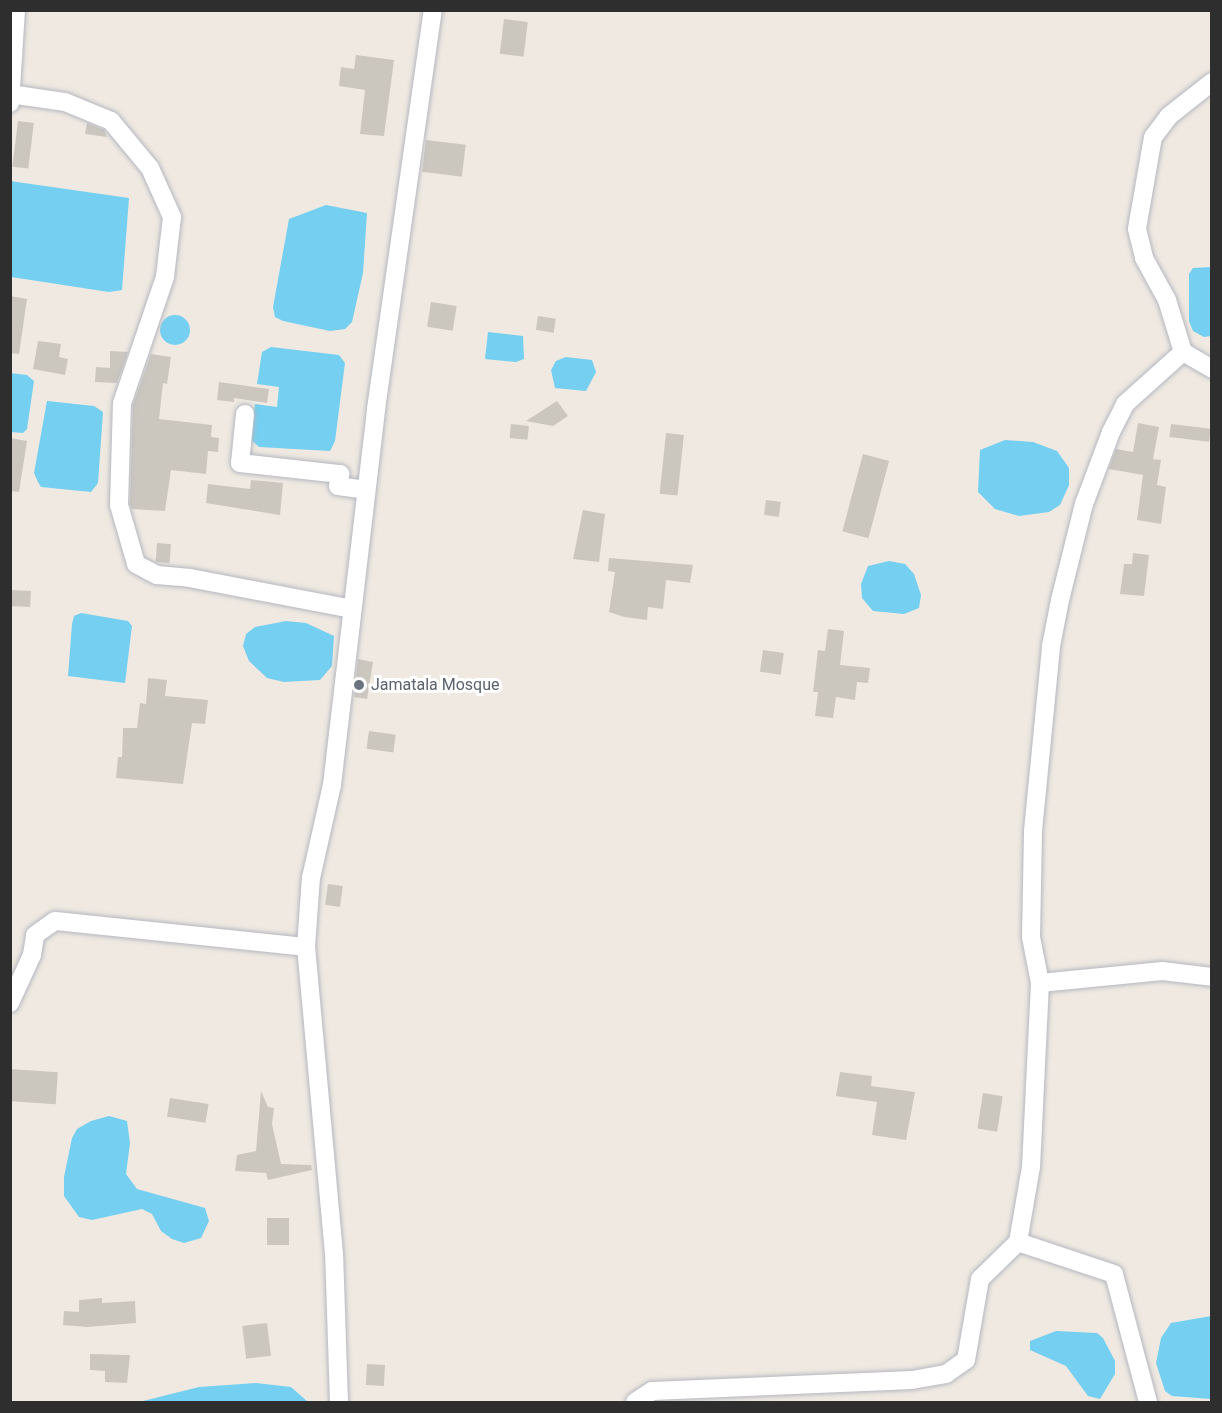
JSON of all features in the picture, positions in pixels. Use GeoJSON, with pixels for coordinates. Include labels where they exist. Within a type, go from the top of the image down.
{"type":"FeatureCollection","features":[{"type":"Feature","properties":{"kind":"street"},"geometry":{"type":"LineString","coordinates":[[10,103],[16,10]]}},
{"type":"Feature","properties":{"kind":"street"},"geometry":{"type":"LineString","coordinates":[[339,1402],[334,1254],[306,947],[311,878],[332,785],[366,490],[433,10]]}},
{"type":"Feature","properties":{"kind":"street"},"geometry":{"type":"LineString","coordinates":[[1212,82],[1170,116],[1153,137],[1137,229],[1144,258],[1167,300],[1183,352],[1212,369]]}},
{"type":"Feature","properties":{"kind":"street"},"geometry":{"type":"LineString","coordinates":[[11,93],[65,102],[111,121],[150,168],[172,217],[165,277],[122,403],[119,505],[136,564],[157,575],[190,578],[352,609]]}},
{"type":"Feature","properties":{"kind":"street"},"geometry":{"type":"LineString","coordinates":[[635,1402],[652,1391],[912,1380],[946,1374],[966,1360],[980,1278],[1018,1242],[1031,1167],[1040,983],[1031,937],[1033,831],[1051,646],[1060,600],[1084,504],[1111,432],[1125,404],[1183,352]]}},
{"type":"Feature","properties":{"kind":"street"},"geometry":{"type":"LineString","coordinates":[[245,414],[240,463],[340,474],[338,486],[366,490]]}},
{"type":"Feature","properties":{"kind":"street"},"geometry":{"type":"LineString","coordinates":[[10,1003],[32,955],[35,935],[56,921],[306,947]]}},
{"type":"Feature","properties":{"kind":"street"},"geometry":{"type":"LineString","coordinates":[[1040,983],[1162,971],[1212,976]]}},
{"type":"Feature","properties":{"kind":"street"},"geometry":{"type":"LineString","coordinates":[[1018,1242],[1114,1274],[1148,1402]]}},
{"type":"Feature","properties":{"kind":"water"},"geometry":{"type":"Polygon","coordinates":[[[10,181],[129,198],[122,290],[109,292],[11,277],[10,181]]]}},
{"type":"Feature","properties":{"kind":"water"},"geometry":{"type":"Polygon","coordinates":[[[326,205],[367,213],[363,273],[352,322],[345,329],[330,331],[283,321],[275,317],[273,307],[289,219],[326,205]]]}},
{"type":"Feature","properties":{"kind":"water"},"geometry":{"type":"Polygon","coordinates":[[[1211,267],[1211,336],[1204,337],[1193,331],[1189,321],[1189,274],[1193,268],[1211,267]]]}},
{"type":"Feature","properties":{"kind":"water"},"geometry":{"type":"Polygon","coordinates":[[[175,315],[186,319],[190,330],[186,341],[175,345],[164,341],[160,330],[164,319],[175,315]]]}},
{"type":"Feature","properties":{"kind":"water"},"geometry":{"type":"Polygon","coordinates":[[[488,332],[523,336],[524,359],[516,362],[485,359],[488,332]]]}},
{"type":"Feature","properties":{"kind":"water"},"geometry":{"type":"Polygon","coordinates":[[[271,347],[339,355],[345,363],[335,441],[330,451],[259,447],[250,439],[255,404],[277,407],[279,387],[257,384],[262,352],[271,347]]]}},
{"type":"Feature","properties":{"kind":"water"},"geometry":{"type":"Polygon","coordinates":[[[566,357],[592,360],[596,372],[586,391],[555,388],[551,370],[556,361],[566,357]]]}},
{"type":"Feature","properties":{"kind":"water"},"geometry":{"type":"Polygon","coordinates":[[[10,373],[27,375],[34,381],[27,429],[23,433],[11,432],[10,373]]]}},
{"type":"Feature","properties":{"kind":"water"},"geometry":{"type":"Polygon","coordinates":[[[47,401],[94,406],[103,412],[98,483],[91,492],[41,487],[38,482],[34,473],[47,401]]]}},
{"type":"Feature","properties":{"kind":"water"},"geometry":{"type":"Polygon","coordinates":[[[1005,440],[1033,442],[1057,451],[1069,468],[1069,485],[1060,505],[1049,512],[1019,516],[995,509],[978,492],[980,450],[1005,440]]]}},
{"type":"Feature","properties":{"kind":"water"},"geometry":{"type":"Polygon","coordinates":[[[889,561],[905,564],[914,574],[921,595],[919,608],[904,614],[873,611],[862,598],[861,584],[868,566],[889,561]]]}},
{"type":"Feature","properties":{"kind":"water"},"geometry":{"type":"Polygon","coordinates":[[[81,613],[128,621],[132,626],[125,683],[68,676],[72,624],[74,616],[81,613]]]}},
{"type":"Feature","properties":{"kind":"water"},"geometry":{"type":"Polygon","coordinates":[[[286,621],[306,623],[334,636],[332,666],[320,680],[284,682],[267,678],[249,661],[243,646],[246,634],[255,627],[286,621]]]}},
{"type":"Feature","properties":{"kind":"water"},"geometry":{"type":"Polygon","coordinates":[[[109,1116],[127,1121],[130,1143],[126,1174],[137,1189],[205,1208],[209,1221],[201,1238],[184,1243],[172,1239],[161,1231],[152,1214],[142,1209],[92,1220],[79,1217],[64,1196],[64,1177],[72,1138],[77,1129],[91,1121],[109,1116]]]}},
{"type":"Feature","properties":{"kind":"water"},"geometry":{"type":"Polygon","coordinates":[[[1211,1316],[1211,1399],[1172,1396],[1165,1391],[1156,1363],[1161,1338],[1171,1323],[1211,1316]]]}},
{"type":"Feature","properties":{"kind":"water"},"geometry":{"type":"Polygon","coordinates":[[[1056,1331],[1097,1333],[1103,1338],[1115,1361],[1115,1374],[1100,1399],[1088,1396],[1066,1366],[1030,1350],[1030,1341],[1056,1331]]]}},
{"type":"Feature","properties":{"kind":"water"},"geometry":{"type":"Polygon","coordinates":[[[256,1383],[291,1387],[308,1402],[139,1402],[199,1387],[256,1383]]]}},
{"type":"Feature","properties":{"kind":"building"},"geometry":{"type":"Polygon","coordinates":[[[504,19],[528,22],[524,57],[500,54],[504,19]]]}},
{"type":"Feature","properties":{"kind":"building"},"geometry":{"type":"Polygon","coordinates":[[[356,55],[394,60],[384,136],[360,134],[365,90],[339,86],[341,67],[354,69],[356,55]]]}},
{"type":"Feature","properties":{"kind":"building"},"geometry":{"type":"Polygon","coordinates":[[[18,121],[34,123],[28,169],[12,167],[18,121]]]}},
{"type":"Feature","properties":{"kind":"building"},"geometry":{"type":"Polygon","coordinates":[[[87,123],[104,130],[107,137],[85,134],[87,123]]]}},
{"type":"Feature","properties":{"kind":"building"},"geometry":{"type":"Polygon","coordinates":[[[426,140],[466,145],[462,177],[422,172],[426,140]]]}},
{"type":"Feature","properties":{"kind":"building"},"geometry":{"type":"Polygon","coordinates":[[[10,296],[27,299],[19,354],[10,353],[10,296]]]}},
{"type":"Feature","properties":{"kind":"building"},"geometry":{"type":"Polygon","coordinates":[[[431,302],[457,306],[453,331],[427,327],[431,302]]]}},
{"type":"Feature","properties":{"kind":"building"},"geometry":{"type":"Polygon","coordinates":[[[538,316],[556,319],[554,333],[536,330],[538,316]]]}},
{"type":"Feature","properties":{"kind":"building"},"geometry":{"type":"Polygon","coordinates":[[[38,341],[61,344],[59,357],[68,359],[65,375],[33,369],[38,341]]]}},
{"type":"Feature","properties":{"kind":"building"},"geometry":{"type":"Polygon","coordinates":[[[110,351],[128,352],[117,383],[95,382],[96,367],[110,368],[110,351]]]}},
{"type":"Feature","properties":{"kind":"building"},"geometry":{"type":"Polygon","coordinates":[[[151,354],[171,357],[167,384],[163,383],[159,419],[212,425],[211,437],[219,438],[218,452],[208,451],[206,474],[171,470],[165,511],[132,509],[130,504],[133,405],[151,354]]]}},
{"type":"Feature","properties":{"kind":"building"},"geometry":{"type":"Polygon","coordinates":[[[219,382],[269,389],[267,403],[234,398],[234,402],[217,400],[219,382]]]}},
{"type":"Feature","properties":{"kind":"building"},"geometry":{"type":"Polygon","coordinates":[[[557,401],[568,416],[553,426],[526,421],[557,401]]]}},
{"type":"Feature","properties":{"kind":"building"},"geometry":{"type":"Polygon","coordinates":[[[1138,423],[1159,427],[1153,459],[1161,460],[1157,485],[1166,487],[1161,524],[1137,520],[1143,475],[1109,469],[1116,449],[1133,452],[1138,423]]]}},
{"type":"Feature","properties":{"kind":"building"},"geometry":{"type":"Polygon","coordinates":[[[511,424],[529,426],[527,440],[510,438],[511,424]]]}},
{"type":"Feature","properties":{"kind":"building"},"geometry":{"type":"Polygon","coordinates":[[[1171,424],[1211,429],[1209,442],[1169,437],[1171,424]]]}},
{"type":"Feature","properties":{"kind":"building"},"geometry":{"type":"Polygon","coordinates":[[[666,433],[684,435],[678,496],[660,494],[666,433]]]}},
{"type":"Feature","properties":{"kind":"building"},"geometry":{"type":"Polygon","coordinates":[[[10,438],[27,441],[19,492],[10,491],[10,438]]]}},
{"type":"Feature","properties":{"kind":"building"},"geometry":{"type":"Polygon","coordinates":[[[863,454],[889,461],[868,538],[842,531],[863,454]]]}},
{"type":"Feature","properties":{"kind":"building"},"geometry":{"type":"Polygon","coordinates":[[[251,480],[283,483],[280,515],[206,503],[208,484],[250,489],[251,480]]]}},
{"type":"Feature","properties":{"kind":"building"},"geometry":{"type":"Polygon","coordinates":[[[766,500],[781,502],[779,517],[764,515],[766,500]]]}},
{"type":"Feature","properties":{"kind":"building"},"geometry":{"type":"Polygon","coordinates":[[[583,510],[605,514],[599,562],[573,559],[583,510]]]}},
{"type":"Feature","properties":{"kind":"building"},"geometry":{"type":"Polygon","coordinates":[[[157,543],[171,544],[170,563],[156,562],[157,543]]]}},
{"type":"Feature","properties":{"kind":"building"},"geometry":{"type":"Polygon","coordinates":[[[1133,553],[1149,555],[1144,596],[1120,594],[1124,564],[1132,564],[1133,553]]]}},
{"type":"Feature","properties":{"kind":"building"},"geometry":{"type":"Polygon","coordinates":[[[609,558],[693,565],[690,583],[666,580],[663,609],[648,607],[647,620],[624,617],[609,612],[615,572],[608,571],[609,558]]]}},
{"type":"Feature","properties":{"kind":"building"},"geometry":{"type":"Polygon","coordinates":[[[10,590],[31,591],[30,607],[10,606],[10,590]]]}},
{"type":"Feature","properties":{"kind":"building"},"geometry":{"type":"Polygon","coordinates":[[[828,629],[844,631],[840,665],[870,668],[868,683],[857,682],[855,700],[836,697],[833,718],[815,716],[818,692],[813,692],[818,650],[825,651],[828,629]]]}},
{"type":"Feature","properties":{"kind":"building"},"geometry":{"type":"Polygon","coordinates":[[[763,650],[784,653],[781,675],[760,672],[763,650]]]}},
{"type":"Feature","properties":{"kind":"building","name":"Jamatala Mosque"},"geometry":{"type":"Polygon","coordinates":[[[358,659],[373,662],[367,699],[354,697],[358,659]]]}},
{"type":"Feature","properties":{"kind":"building"},"geometry":{"type":"Polygon","coordinates":[[[148,678],[167,680],[165,696],[208,700],[205,724],[192,723],[183,784],[116,778],[118,757],[122,757],[123,728],[137,728],[140,703],[146,704],[148,678]]]}},
{"type":"Feature","properties":{"kind":"building"},"geometry":{"type":"Polygon","coordinates":[[[369,731],[396,735],[393,753],[366,749],[369,731]]]}},
{"type":"Feature","properties":{"kind":"building"},"geometry":{"type":"Polygon","coordinates":[[[328,884],[343,886],[340,907],[325,905],[328,884]]]}},
{"type":"Feature","properties":{"kind":"building"},"geometry":{"type":"Polygon","coordinates":[[[10,1069],[58,1072],[56,1104],[10,1101],[10,1069]]]}},
{"type":"Feature","properties":{"kind":"building"},"geometry":{"type":"Polygon","coordinates":[[[840,1072],[872,1076],[871,1086],[915,1092],[906,1140],[872,1135],[877,1102],[836,1096],[840,1072]]]}},
{"type":"Feature","properties":{"kind":"building"},"geometry":{"type":"Polygon","coordinates":[[[261,1091],[268,1107],[274,1108],[272,1124],[281,1164],[311,1165],[312,1170],[268,1180],[266,1173],[235,1171],[237,1155],[256,1151],[261,1091]]]}},
{"type":"Feature","properties":{"kind":"building"},"geometry":{"type":"Polygon","coordinates":[[[983,1093],[1003,1096],[997,1132],[977,1129],[983,1093]]]}},
{"type":"Feature","properties":{"kind":"building"},"geometry":{"type":"Polygon","coordinates":[[[170,1098],[209,1104],[206,1123],[167,1117],[170,1098]]]}},
{"type":"Feature","properties":{"kind":"building"},"geometry":{"type":"Polygon","coordinates":[[[267,1218],[289,1218],[289,1245],[267,1245],[267,1218]]]}},
{"type":"Feature","properties":{"kind":"building"},"geometry":{"type":"Polygon","coordinates":[[[102,1298],[102,1303],[135,1301],[136,1323],[87,1327],[63,1325],[64,1311],[79,1312],[79,1300],[102,1298]]]}},
{"type":"Feature","properties":{"kind":"building"},"geometry":{"type":"Polygon","coordinates":[[[267,1323],[271,1356],[246,1359],[242,1326],[267,1323]]]}},
{"type":"Feature","properties":{"kind":"building"},"geometry":{"type":"Polygon","coordinates":[[[90,1354],[130,1355],[127,1383],[105,1382],[105,1371],[90,1370],[90,1354]]]}},
{"type":"Feature","properties":{"kind":"building"},"geometry":{"type":"Polygon","coordinates":[[[367,1364],[385,1365],[384,1386],[366,1385],[367,1364]]]}},
{"type":"Feature","properties":{"kind":"place","name":"Jamatala Mosque"},"geometry":{"type":"Point","coordinates":[359,685]}}]}
